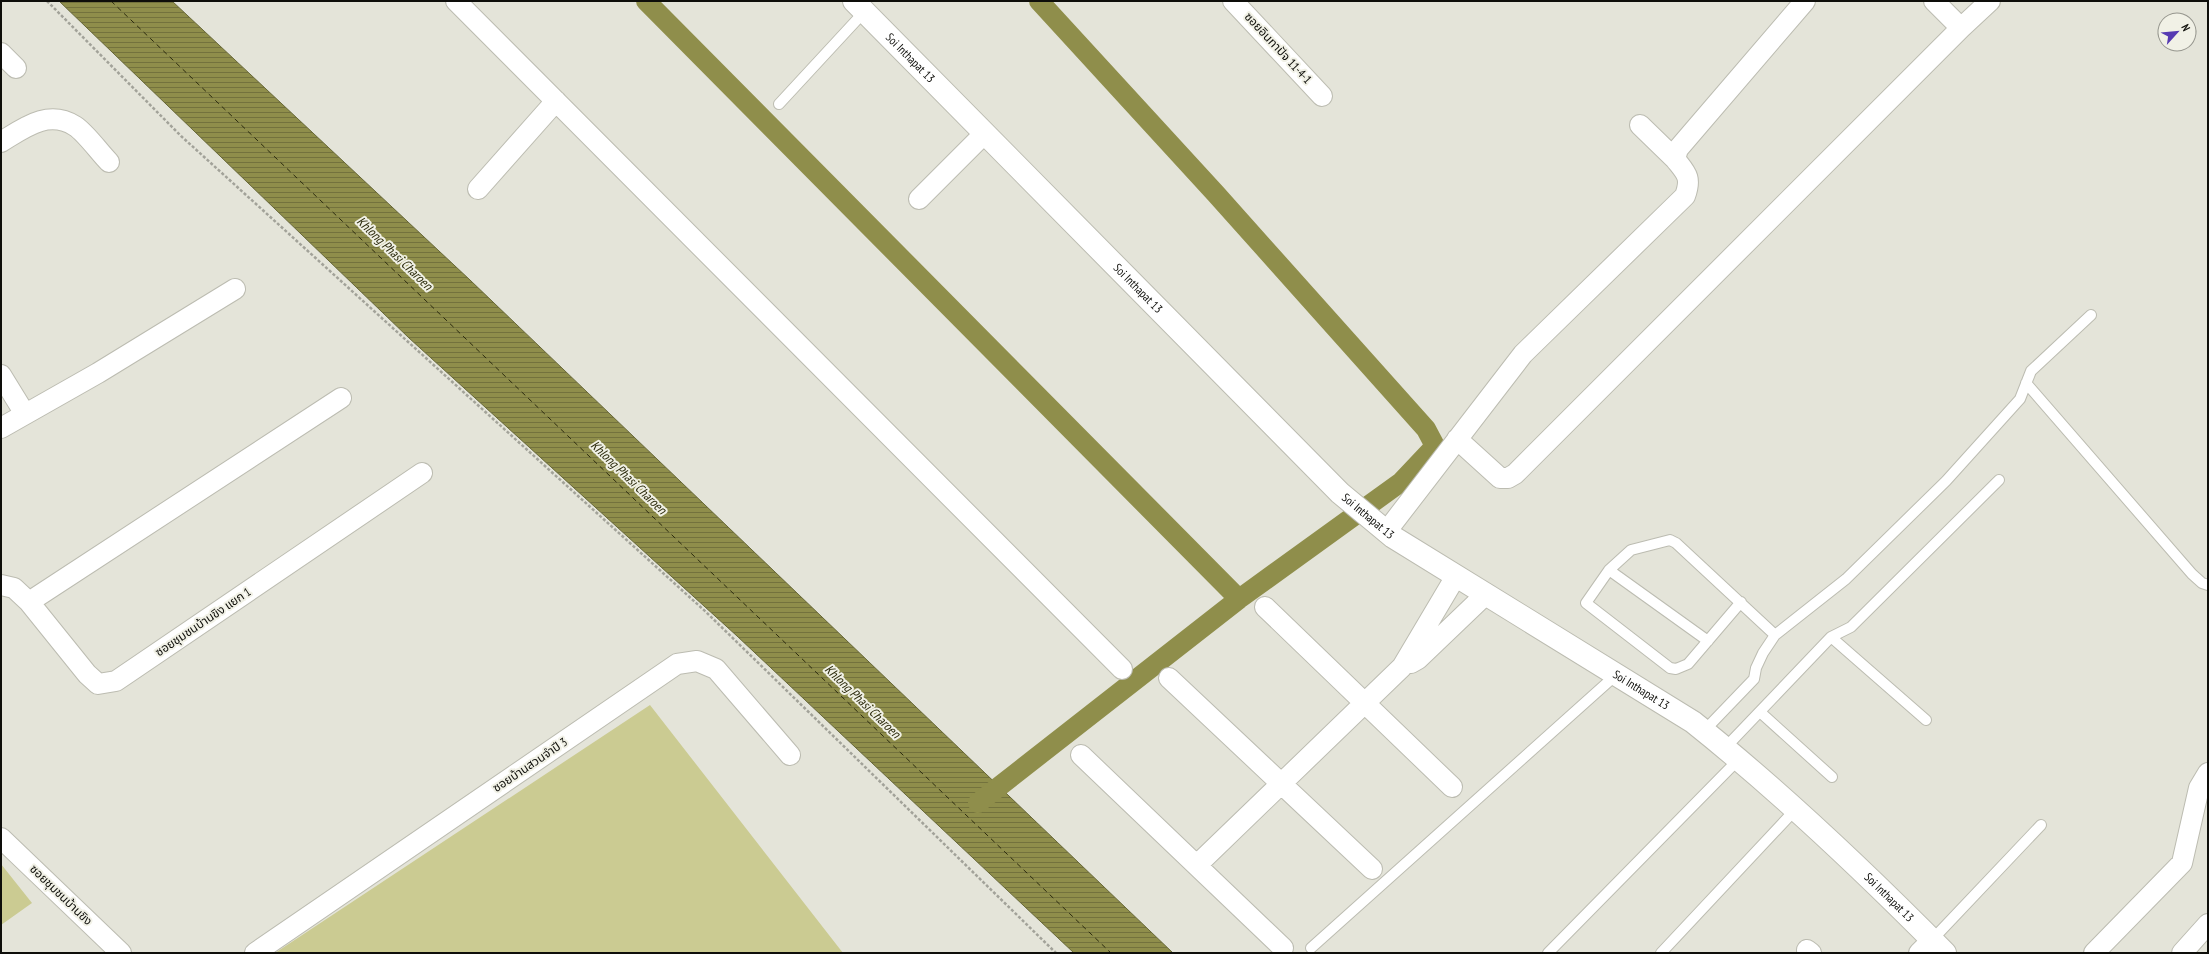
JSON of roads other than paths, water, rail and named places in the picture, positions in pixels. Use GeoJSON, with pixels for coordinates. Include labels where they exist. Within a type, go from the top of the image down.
{"type":"FeatureCollection","features":[{"type":"Feature","properties":{"kind":"street"},"geometry":{"type":"LineString","coordinates":[[456,1],[1122,669]]}},
{"type":"Feature","properties":{"kind":"street","name":"ซอยอินทาปัจ 11-4-1"},"geometry":{"type":"LineString","coordinates":[[1233,1],[1322,96]]}},
{"type":"Feature","properties":{"kind":"street"},"geometry":{"type":"LineString","coordinates":[[1675,159],[1684,141],[1805,1]]}},
{"type":"Feature","properties":{"kind":"street"},"geometry":{"type":"LineString","coordinates":[[1934,1],[1961,28]]}},
{"type":"Feature","properties":{"kind":"street"},"geometry":{"type":"LineString","coordinates":[[1457,439],[1500,478],[1508,478],[1515,474],[1961,28],[1990,1]]}},
{"type":"Feature","properties":{"kind":"street","name":"Soi Inthapat 13"},"geometry":{"type":"LineString","coordinates":[[860,6],[1340,494],[1371,520],[1456,576],[1617,674],[1704,731],[1732,753],[1795,810],[1932,949]]}},
{"type":"Feature","properties":{"kind":"street"},"geometry":{"type":"LineString","coordinates":[[1,53],[16,68]]}},
{"type":"Feature","properties":{"kind":"street"},"geometry":{"type":"LineString","coordinates":[[478,188],[556,101]]}},
{"type":"Feature","properties":{"kind":"street"},"geometry":{"type":"LineString","coordinates":[[1,142],[31,124],[53,118],[75,126],[109,162]]}},
{"type":"Feature","properties":{"kind":"street"},"geometry":{"type":"LineString","coordinates":[[1371,520],[1457,439],[1522,354],[1685,196],[1689,186],[1687,174],[1675,159],[1640,125]]}},
{"type":"Feature","properties":{"kind":"street"},"geometry":{"type":"LineString","coordinates":[[919,199],[985,133]]}},
{"type":"Feature","properties":{"kind":"street"},"geometry":{"type":"LineString","coordinates":[[1,428],[98,373],[235,289]]}},
{"type":"Feature","properties":{"kind":"street"},"geometry":{"type":"LineString","coordinates":[[1,375],[25,414]]}},
{"type":"Feature","properties":{"kind":"street"},"geometry":{"type":"LineString","coordinates":[[29,602],[341,398]]}},
{"type":"Feature","properties":{"kind":"street","name":"ซอยชุมชนบ้านขิง แยก 1"},"geometry":{"type":"LineString","coordinates":[[1,585],[14,588],[29,602],[87,674],[98,684],[116,681],[422,473]]}},
{"type":"Feature","properties":{"kind":"street"},"geometry":{"type":"LineString","coordinates":[[1197,865],[1367,703],[1402,667],[1456,576]]}},
{"type":"Feature","properties":{"kind":"street"},"geometry":{"type":"LineString","coordinates":[[1402,667],[1418,659],[1486,594]]}},
{"type":"Feature","properties":{"kind":"street"},"geometry":{"type":"LineString","coordinates":[[1264,607],[1367,703],[1452,787]]}},
{"type":"Feature","properties":{"kind":"street","name":"ซอยบ้านสวนจำปี 3"},"geometry":{"type":"LineString","coordinates":[[255,953],[677,664],[697,661],[716,669],[790,755]]}},
{"type":"Feature","properties":{"kind":"street"},"geometry":{"type":"LineString","coordinates":[[1169,678],[1372,869]]}},
{"type":"Feature","properties":{"kind":"street"},"geometry":{"type":"LineString","coordinates":[[1080,755],[1283,948]]}},
{"type":"Feature","properties":{"kind":"street"},"geometry":{"type":"LineString","coordinates":[[2094,953],[2182,863],[2205,783]]}},
{"type":"Feature","properties":{"kind":"street","name":"ซอยชุมชนบ้านขิง"},"geometry":{"type":"LineString","coordinates":[[1,838],[121,953]]}},
{"type":"Feature","properties":{"kind":"street"},"geometry":{"type":"LineString","coordinates":[[2182,953],[2208,924]]}},
{"type":"Feature","properties":{"kind":"lane"},"geometry":{"type":"LineString","coordinates":[[779,104],[860,6]]}},
{"type":"Feature","properties":{"kind":"lane"},"geometry":{"type":"LineString","coordinates":[[1704,731],[1754,679],[1758,663],[1776,635],[1846,579],[1946,481],[2020,399],[2031,371],[2091,315]]}},
{"type":"Feature","properties":{"kind":"lane"},"geometry":{"type":"LineString","coordinates":[[2026,383],[2192,574],[2202,583],[2208,585]]}},
{"type":"Feature","properties":{"kind":"lane"},"geometry":{"type":"LineString","coordinates":[[1548,953],[1732,753],[1760,712],[1831,638],[1851,627],[1999,480]]}},
{"type":"Feature","properties":{"kind":"lane"},"geometry":{"type":"LineString","coordinates":[[1741,602],[1688,664],[1676,669],[1670,668],[1586,606],[1586,601],[1609,570],[1631,550],[1670,540],[1676,543],[1741,602],[1776,635]]}},
{"type":"Feature","properties":{"kind":"lane"},"geometry":{"type":"LineString","coordinates":[[1609,570],[1708,641]]}},
{"type":"Feature","properties":{"kind":"lane"},"geometry":{"type":"LineString","coordinates":[[1831,638],[1926,720]]}},
{"type":"Feature","properties":{"kind":"lane"},"geometry":{"type":"LineString","coordinates":[[1311,948],[1617,674]]}},
{"type":"Feature","properties":{"kind":"lane"},"geometry":{"type":"LineString","coordinates":[[1760,712],[1832,777]]}},
{"type":"Feature","properties":{"kind":"lane"},"geometry":{"type":"LineString","coordinates":[[1661,953],[1795,810]]}},
{"type":"Feature","properties":{"kind":"lane"},"geometry":{"type":"LineString","coordinates":[[1932,949],[2041,825]]}},
{"type":"Feature","properties":{"kind":"water","name":"Khlong Phasi Charoen"},"geometry":{"type":"Polygon","coordinates":[[[59,1],[172,1],[470,280],[1173,953],[1074,953],[737,636],[409,338],[59,1]]]}},
{"type":"Feature","properties":{"kind":"waterway"},"geometry":{"type":"LineString","coordinates":[[646,1],[1239,599]]}},
{"type":"Feature","properties":{"kind":"waterway"},"geometry":{"type":"LineString","coordinates":[[978,803],[1239,599],[1401,482],[1435,446],[1426,429],[1216,194],[1039,1]]}}]}
